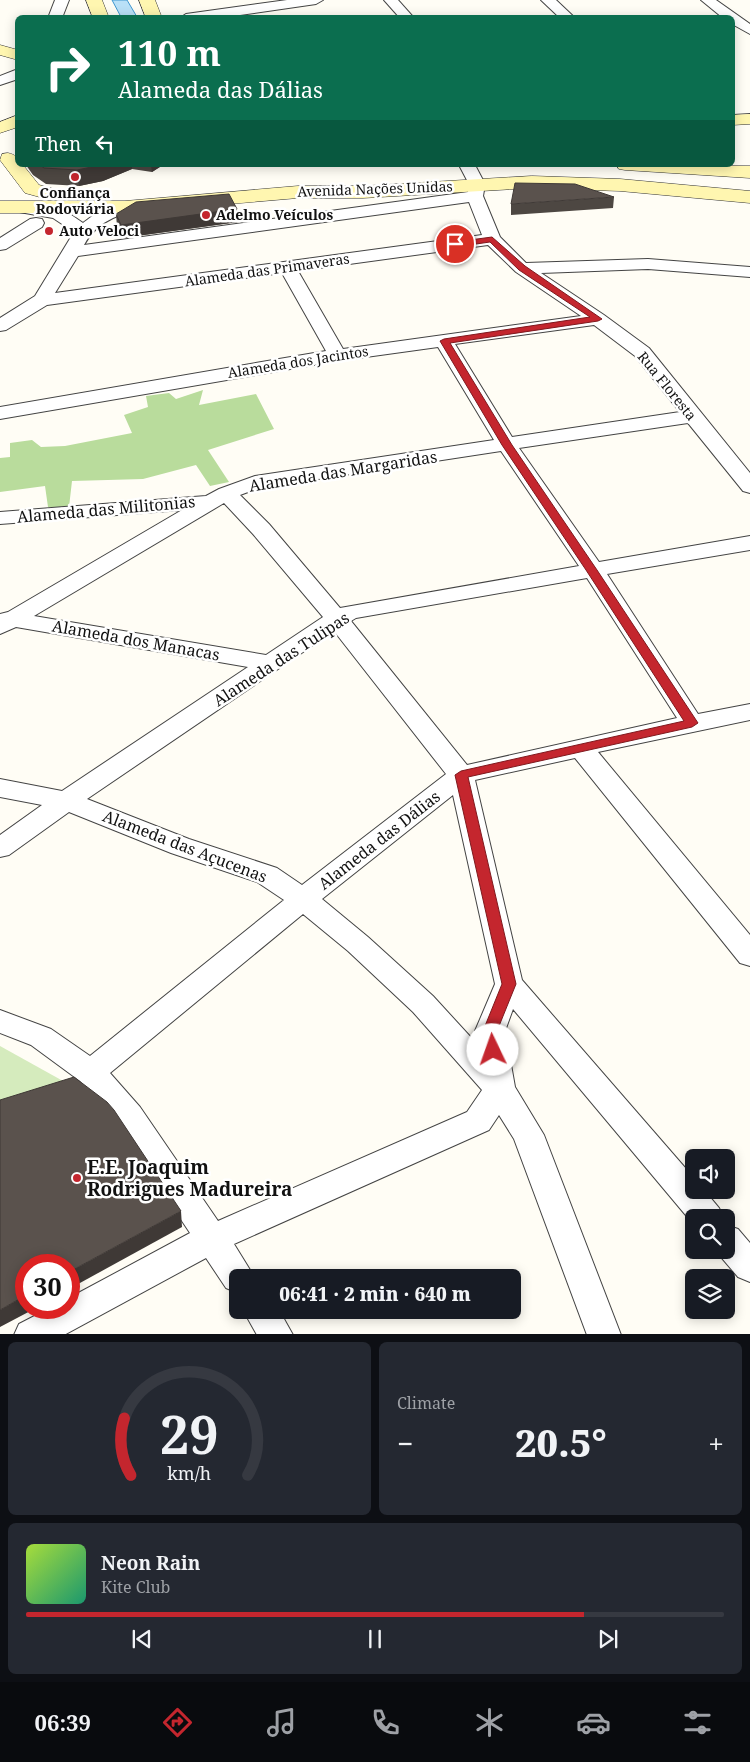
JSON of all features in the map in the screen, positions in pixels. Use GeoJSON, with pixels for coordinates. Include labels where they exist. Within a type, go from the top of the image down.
{"type":"FeatureCollection","features":[{"type":"Feature","properties":{"kind":"main road"},"geometry":{"type":"LineString","coordinates":[[94,0],[100,15]]}},
{"type":"Feature","properties":{"kind":"main road"},"geometry":{"type":"LineString","coordinates":[[147,0],[153,15]]}},
{"type":"Feature","properties":{"kind":"main road"},"geometry":{"type":"LineString","coordinates":[[0,50],[15,53]]}},
{"type":"Feature","properties":{"kind":"main road"},"geometry":{"type":"LineString","coordinates":[[735,120],[750,119]]}},
{"type":"Feature","properties":{"kind":"main road"},"geometry":{"type":"LineString","coordinates":[[0,128],[15,121]]}},
{"type":"Feature","properties":{"kind":"main road"},"geometry":{"type":"LineString","coordinates":[[8,158],[32,189],[46,193]]}},
{"type":"Feature","properties":{"kind":"main road"},"geometry":{"type":"LineString","coordinates":[[661,167],[750,172]]}},
{"type":"Feature","properties":{"kind":"main road","name":"Avenida Nações Unidas"},"geometry":{"type":"LineString","coordinates":[[0,207],[125,207],[296,185],[362,174],[424,171]]}},
{"type":"Feature","properties":{"kind":"main road","name":"Avenida Nações Unidas"},"geometry":{"type":"LineString","coordinates":[[0,191],[46,193],[296,185],[363,192],[476,190],[532,182],[620,185],[750,197]]}},
{"type":"Feature","properties":{"kind":"street"},"geometry":{"type":"LineString","coordinates":[[56,15],[62,0]]}},
{"type":"Feature","properties":{"kind":"street"},"geometry":{"type":"LineString","coordinates":[[204,15],[316,0]]}},
{"type":"Feature","properties":{"kind":"street"},"geometry":{"type":"LineString","coordinates":[[391,0],[405,15]]}},
{"type":"Feature","properties":{"kind":"street"},"geometry":{"type":"LineString","coordinates":[[548,0],[566,15]]}},
{"type":"Feature","properties":{"kind":"street"},"geometry":{"type":"LineString","coordinates":[[708,0],[728,15]]}},
{"type":"Feature","properties":{"kind":"street"},"geometry":{"type":"LineString","coordinates":[[735,19],[750,18]]}},
{"type":"Feature","properties":{"kind":"street"},"geometry":{"type":"LineString","coordinates":[[735,20],[750,30]]}},
{"type":"Feature","properties":{"kind":"street"},"geometry":{"type":"LineString","coordinates":[[0,81],[15,74]]}},
{"type":"Feature","properties":{"kind":"street","name":"Rua Floresta"},"geometry":{"type":"LineString","coordinates":[[468,167],[492,239],[522,268],[598,319],[642,352],[750,486]]}},
{"type":"Feature","properties":{"kind":"street"},"geometry":{"type":"LineString","coordinates":[[72,252],[476,190]]}},
{"type":"Feature","properties":{"kind":"street"},"geometry":{"type":"LineString","coordinates":[[20,208],[58,214],[83,231],[104,216],[125,207]]}},
{"type":"Feature","properties":{"kind":"street"},"geometry":{"type":"LineString","coordinates":[[0,245],[36,223]]}},
{"type":"Feature","properties":{"kind":"street","name":"Alameda das Primaveras"},"geometry":{"type":"LineString","coordinates":[[42,300],[83,231]]}},
{"type":"Feature","properties":{"kind":"street","name":"Alameda das Primaveras"},"geometry":{"type":"LineString","coordinates":[[0,326],[42,300],[492,239]]}},
{"type":"Feature","properties":{"kind":"street"},"geometry":{"type":"LineString","coordinates":[[522,268],[648,264],[750,272]]}},
{"type":"Feature","properties":{"kind":"street"},"geometry":{"type":"LineString","coordinates":[[287,267],[337,355]]}},
{"type":"Feature","properties":{"kind":"street","name":"Alameda dos Jacintos"},"geometry":{"type":"LineString","coordinates":[[0,413],[337,355],[598,319]]}},
{"type":"Feature","properties":{"kind":"street"},"geometry":{"type":"LineString","coordinates":[[444,341],[507,445],[592,570],[692,723]]}},
{"type":"Feature","properties":{"kind":"street","name":"Alameda das Margaridas"},"geometry":{"type":"LineString","coordinates":[[5,622],[219,497],[255,482],[692,416]]}},
{"type":"Feature","properties":{"kind":"street"},"geometry":{"type":"LineString","coordinates":[[219,497],[261,529],[337,619],[461,775],[509,984],[700,1209]]}},
{"type":"Feature","properties":{"kind":"street","name":"Alameda das Militonias"},"geometry":{"type":"LineString","coordinates":[[0,518],[219,497]]}},
{"type":"Feature","properties":{"kind":"street","name":"Alameda das Tulipas"},"geometry":{"type":"LineString","coordinates":[[0,848],[66,801],[350,612],[750,543]]}},
{"type":"Feature","properties":{"kind":"street","name":"Alameda dos Manacas"},"geometry":{"type":"LineString","coordinates":[[5,622],[271,663]]}},
{"type":"Feature","properties":{"kind":"street","name":"Alameda das Dálias"},"geometry":{"type":"LineString","coordinates":[[90,1072],[303,899],[461,775],[692,723],[750,712]]}},
{"type":"Feature","properties":{"kind":"street"},"geometry":{"type":"LineString","coordinates":[[581,748],[747,946]]}},
{"type":"Feature","properties":{"kind":"street","name":"Alameda das Açucenas"},"geometry":{"type":"LineString","coordinates":[[0,788],[66,801],[180,846],[267,875],[303,899],[358,944],[423,1004],[500,1089]]}},
{"type":"Feature","properties":{"kind":"street"},"geometry":{"type":"LineString","coordinates":[[509,984],[490,1031],[500,1089],[528,1135],[604,1334]]}},
{"type":"Feature","properties":{"kind":"street"},"geometry":{"type":"LineString","coordinates":[[0,1021],[41,1037],[90,1072],[129,1116],[232,1269]]}},
{"type":"Feature","properties":{"kind":"street"},"geometry":{"type":"LineString","coordinates":[[31,1334],[210,1239],[478,1121],[500,1089]]}},
{"type":"Feature","properties":{"kind":"street"},"geometry":{"type":"LineString","coordinates":[[266,1319],[276,1334]]}},
{"type":"Feature","properties":{"kind":"green space"},"geometry":{"type":"Polygon","coordinates":[[[203,390],[199,405],[256,394],[274,429],[208,450],[229,482],[210,486],[196,465],[143,479],[72,481],[69,507],[48,507],[45,486],[0,492],[0,458],[10,457],[10,443],[32,440],[41,447],[65,446],[132,433],[124,415],[148,407],[146,396],[169,393],[176,399],[203,390]]]}},
{"type":"Feature","properties":{"kind":"green space"},"geometry":{"type":"Polygon","coordinates":[[[0,1046],[72,1086],[0,1112],[0,1046]]]}},
{"type":"Feature","properties":{"kind":"water"},"geometry":{"type":"Polygon","coordinates":[[[112,0],[127,0],[136,15],[120,15],[112,0]]]}},
{"type":"Feature","properties":{"kind":"building"},"geometry":{"type":"Polygon","coordinates":[[[43,167],[91,167],[77,170],[43,167]]]}},
{"type":"Feature","properties":{"kind":"building"},"geometry":{"type":"Polygon","coordinates":[[[515,183],[575,184],[614,197],[511,204],[515,183]]]}},
{"type":"Feature","properties":{"kind":"building"},"geometry":{"type":"Polygon","coordinates":[[[229,194],[237,209],[121,225],[116,214],[136,202],[229,194]]]}},
{"type":"Feature","properties":{"kind":"building","name":"E.E. Joaquim Rodrigues Madureira"},"geometry":{"type":"Polygon","coordinates":[[[74,1077],[107,1102],[114,1110],[181,1211],[80,1266],[80,1254],[15,1254],[15,1301],[0,1310],[0,1100],[74,1077]]]}},
{"type":"Feature","properties":{"kind":"place","name":"Confiança Rodoviária"},"geometry":{"type":"Point","coordinates":[75,177]}},
{"type":"Feature","properties":{"kind":"place","name":"Adelmo Veículos"},"geometry":{"type":"Point","coordinates":[206,215]}},
{"type":"Feature","properties":{"kind":"place","name":"Auto Veloci"},"geometry":{"type":"Point","coordinates":[49,231]}},
{"type":"Feature","properties":{"kind":"place","name":"E.E. Joaquim Rodrigues Madureira"},"geometry":{"type":"Point","coordinates":[77,1178]}},
{"type":"Feature","properties":{"kind":"route"},"geometry":{"type":"LineString","coordinates":[[455,244],[492,239],[522,268],[598,319],[444,341],[507,445],[592,570],[692,723],[461,775],[509,984],[490,1031],[493,1050]]}}]}
